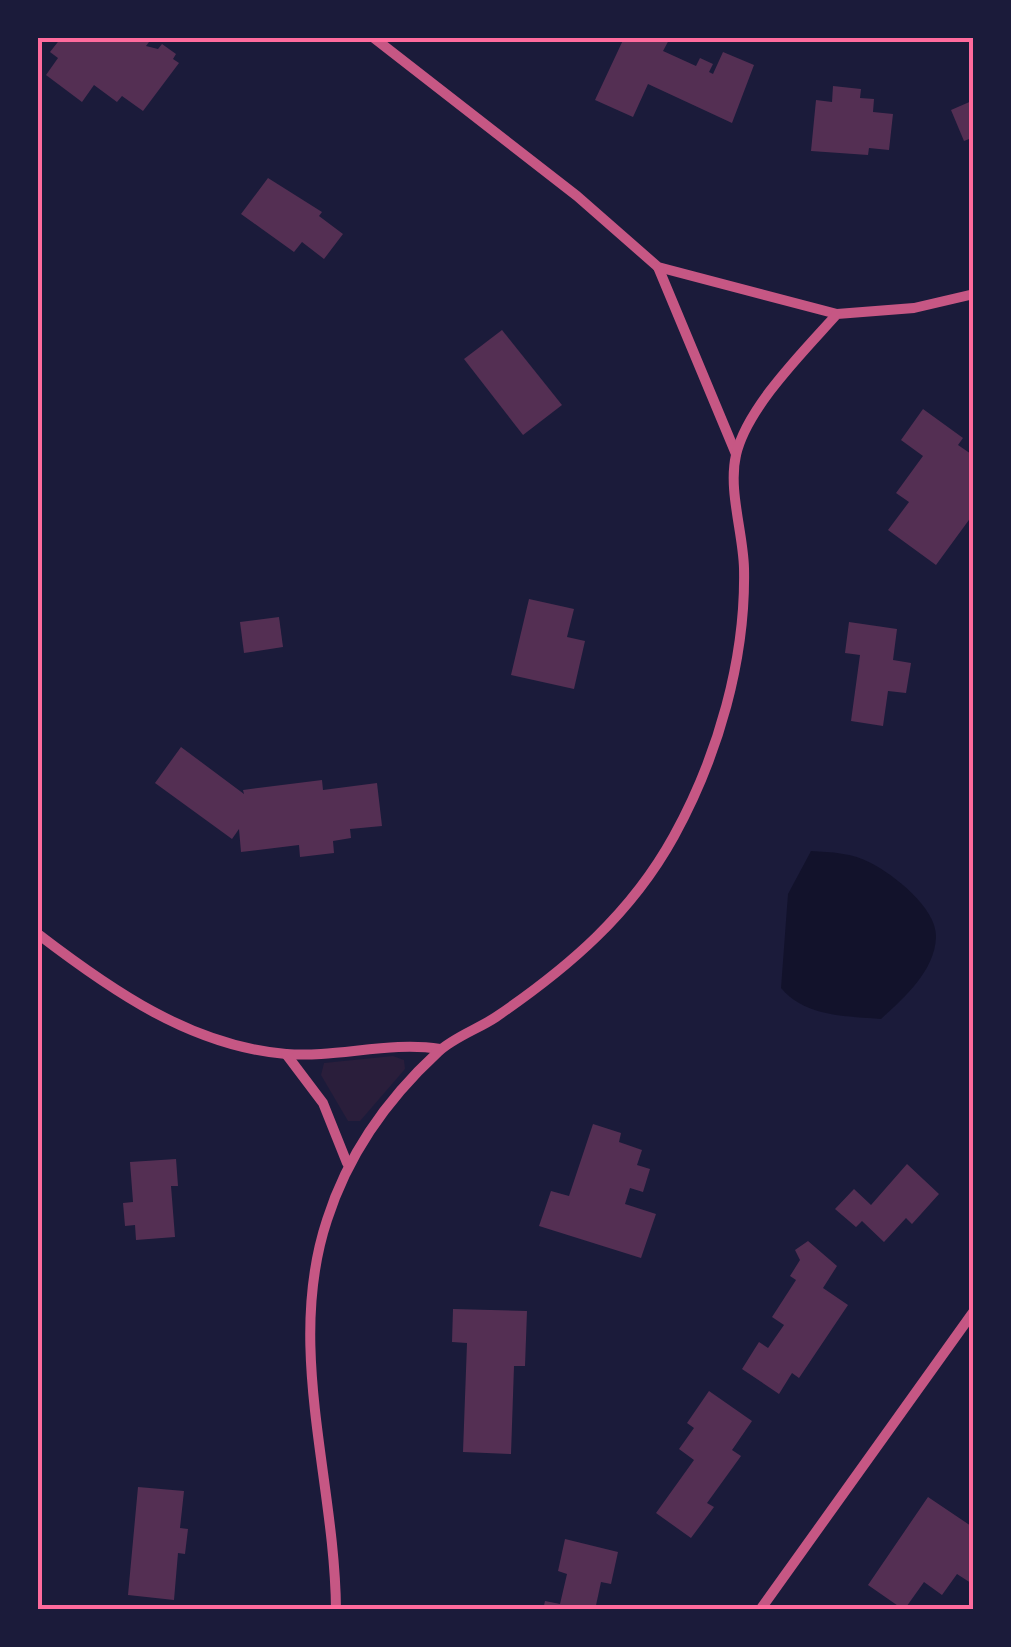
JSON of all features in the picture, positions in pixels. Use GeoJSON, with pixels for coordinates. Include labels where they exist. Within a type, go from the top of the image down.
{"type":"FeatureCollection","features":[{"type":"Feature","properties":{"kind":"street"},"geometry":{"type":"LineString","coordinates":[[374,38],[564,186],[658,267],[837,314],[914,308],[974,294]]}},
{"type":"Feature","properties":{"kind":"street"},"geometry":{"type":"LineString","coordinates":[[336,1610],[310,1328],[320,1244],[347,1162],[440,1049],[535,990],[604,932],[634,898],[682,819],[717,732],[738,653],[744,565],[736,454],[658,267]]}},
{"type":"Feature","properties":{"kind":"street"},"geometry":{"type":"LineString","coordinates":[[736,454],[770,395],[837,314]]}},
{"type":"Feature","properties":{"kind":"street"},"geometry":{"type":"LineString","coordinates":[[38,934],[110,988],[182,1026],[286,1054],[416,1045],[440,1049]]}},
{"type":"Feature","properties":{"kind":"street"},"geometry":{"type":"LineString","coordinates":[[286,1054],[323,1103],[347,1162]]}},
{"type":"Feature","properties":{"kind":"street"},"geometry":{"type":"LineString","coordinates":[[760,1610],[974,1311]]}},
{"type":"Feature","properties":{"kind":"shaded area"},"geometry":{"type":"Polygon","coordinates":[[[811,851],[849,855],[880,868],[913,894],[930,915],[936,937],[930,961],[908,993],[881,1019],[814,1010],[781,988],[788,894],[811,851]]]}},
{"type":"Feature","properties":{"kind":"shaded area"},"geometry":{"type":"Polygon","coordinates":[[[393,1056],[404,1060],[405,1069],[360,1121],[348,1121],[321,1075],[324,1063],[393,1056]]]}},
{"type":"Feature","properties":{"kind":"building"},"geometry":{"type":"Polygon","coordinates":[[[61,38],[152,38],[146,46],[158,49],[162,44],[176,54],[173,59],[179,63],[143,111],[122,96],[117,102],[94,85],[82,102],[46,75],[58,58],[50,52],[61,38]]]}},
{"type":"Feature","properties":{"kind":"building"},"geometry":{"type":"Polygon","coordinates":[[[624,38],[670,38],[663,51],[696,66],[700,58],[713,64],[709,72],[713,74],[723,52],[754,65],[732,123],[648,84],[633,117],[595,100],[624,38]]]}},
{"type":"Feature","properties":{"kind":"building"},"geometry":{"type":"Polygon","coordinates":[[[833,86],[861,89],[860,98],[874,99],[873,112],[893,114],[889,150],[869,148],[868,155],[811,151],[816,100],[832,102],[833,86]]]}},
{"type":"Feature","properties":{"kind":"building"},"geometry":{"type":"Polygon","coordinates":[[[974,100],[974,137],[964,141],[951,110],[974,100]]]}},
{"type":"Feature","properties":{"kind":"building"},"geometry":{"type":"Polygon","coordinates":[[[268,178],[322,212],[319,216],[343,234],[324,259],[302,242],[294,252],[241,214],[268,178]]]}},
{"type":"Feature","properties":{"kind":"building"},"geometry":{"type":"Polygon","coordinates":[[[502,330],[562,405],[523,435],[464,359],[502,330]]]}},
{"type":"Feature","properties":{"kind":"building"},"geometry":{"type":"Polygon","coordinates":[[[923,409],[963,438],[958,445],[974,456],[974,513],[936,565],[888,530],[909,502],[896,493],[923,456],[901,440],[923,409]]]}},
{"type":"Feature","properties":{"kind":"building"},"geometry":{"type":"Polygon","coordinates":[[[529,599],[574,609],[567,637],[585,641],[574,689],[511,675],[529,599]]]}},
{"type":"Feature","properties":{"kind":"building"},"geometry":{"type":"Polygon","coordinates":[[[279,617],[283,647],[244,653],[240,622],[279,617]]]}},
{"type":"Feature","properties":{"kind":"building"},"geometry":{"type":"Polygon","coordinates":[[[849,622],[897,629],[893,660],[911,663],[906,693],[888,691],[883,726],[851,721],[860,655],[845,653],[849,622]]]}},
{"type":"Feature","properties":{"kind":"building"},"geometry":{"type":"Polygon","coordinates":[[[181,747],[244,794],[243,790],[322,780],[323,790],[377,783],[382,826],[350,829],[351,838],[333,841],[334,853],[300,857],[299,845],[241,852],[239,829],[232,839],[155,783],[181,747]]]}},
{"type":"Feature","properties":{"kind":"building"},"geometry":{"type":"Polygon","coordinates":[[[593,1124],[621,1133],[619,1142],[642,1150],[637,1165],[650,1169],[643,1192],[630,1188],[625,1204],[656,1214],[641,1258],[539,1226],[551,1191],[569,1196],[593,1124]]]}},
{"type":"Feature","properties":{"kind":"building"},"geometry":{"type":"Polygon","coordinates":[[[176,1159],[178,1186],[171,1186],[175,1237],[136,1240],[135,1225],[125,1226],[123,1203],[133,1202],[130,1162],[176,1159]]]}},
{"type":"Feature","properties":{"kind":"building"},"geometry":{"type":"Polygon","coordinates":[[[907,1164],[939,1194],[912,1224],[906,1218],[884,1242],[862,1221],[856,1227],[835,1209],[854,1189],[871,1205],[907,1164]]]}},
{"type":"Feature","properties":{"kind":"building"},"geometry":{"type":"Polygon","coordinates":[[[808,1241],[837,1266],[823,1288],[848,1305],[799,1378],[792,1373],[779,1394],[742,1369],[759,1342],[768,1348],[784,1325],[772,1317],[796,1280],[790,1276],[800,1260],[795,1250],[808,1241]]]}},
{"type":"Feature","properties":{"kind":"building"},"geometry":{"type":"Polygon","coordinates":[[[453,1309],[527,1311],[525,1366],[514,1366],[511,1454],[463,1452],[467,1343],[452,1342],[453,1309]]]}},
{"type":"Feature","properties":{"kind":"building"},"geometry":{"type":"Polygon","coordinates":[[[709,1391],[752,1421],[732,1450],[741,1456],[707,1503],[714,1507],[691,1538],[656,1513],[694,1460],[679,1449],[694,1428],[687,1423],[709,1391]]]}},
{"type":"Feature","properties":{"kind":"building"},"geometry":{"type":"Polygon","coordinates":[[[138,1487],[184,1491],[180,1528],[188,1529],[185,1554],[178,1553],[174,1600],[128,1595],[138,1487]]]}},
{"type":"Feature","properties":{"kind":"building"},"geometry":{"type":"Polygon","coordinates":[[[928,1497],[974,1528],[974,1585],[957,1574],[942,1595],[924,1582],[904,1610],[868,1585],[928,1497]]]}},
{"type":"Feature","properties":{"kind":"building"},"geometry":{"type":"Polygon","coordinates":[[[565,1539],[618,1552],[611,1584],[601,1582],[595,1610],[543,1610],[545,1601],[560,1604],[567,1574],[558,1571],[565,1539]]]}}]}
